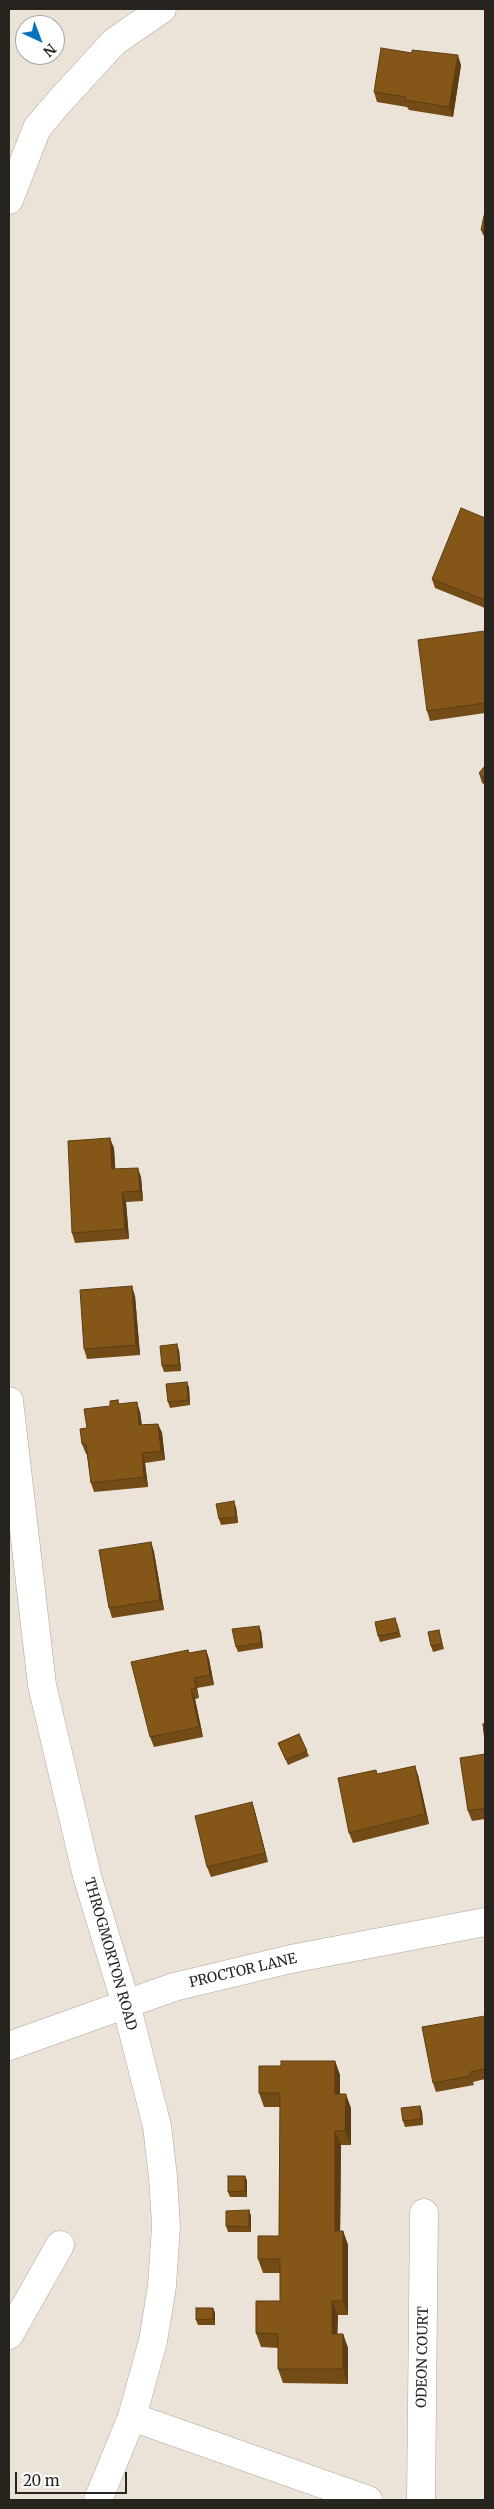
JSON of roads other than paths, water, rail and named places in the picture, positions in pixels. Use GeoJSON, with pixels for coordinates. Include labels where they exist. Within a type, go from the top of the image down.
{"type":"FeatureCollection","features":[{"type":"Feature","properties":{"kind":"street"},"geometry":{"type":"LineString","coordinates":[[9,200],[37,128],[86,70],[114,42],[162,9]]}},
{"type":"Feature","properties":{"kind":"street","name":"THROGMORTON ROAD"},"geometry":{"type":"LineString","coordinates":[[9,1401],[42,1685],[87,1876],[126,2004],[157,2126],[166,2226],[162,2286],[153,2341],[132,2418],[98,2500]]}},
{"type":"Feature","properties":{"kind":"street","name":"PROCTOR LANE"},"geometry":{"type":"LineString","coordinates":[[9,2046],[174,1987],[291,1959],[485,1922]]}},
{"type":"Feature","properties":{"kind":"street","name":"ODEON COURT"},"geometry":{"type":"LineString","coordinates":[[421,2500],[424,2213]]}},
{"type":"Feature","properties":{"kind":"street"},"geometry":{"type":"LineString","coordinates":[[9,2335],[60,2244]]}},
{"type":"Feature","properties":{"kind":"street"},"geometry":{"type":"LineString","coordinates":[[132,2418],[368,2500]]}}]}
